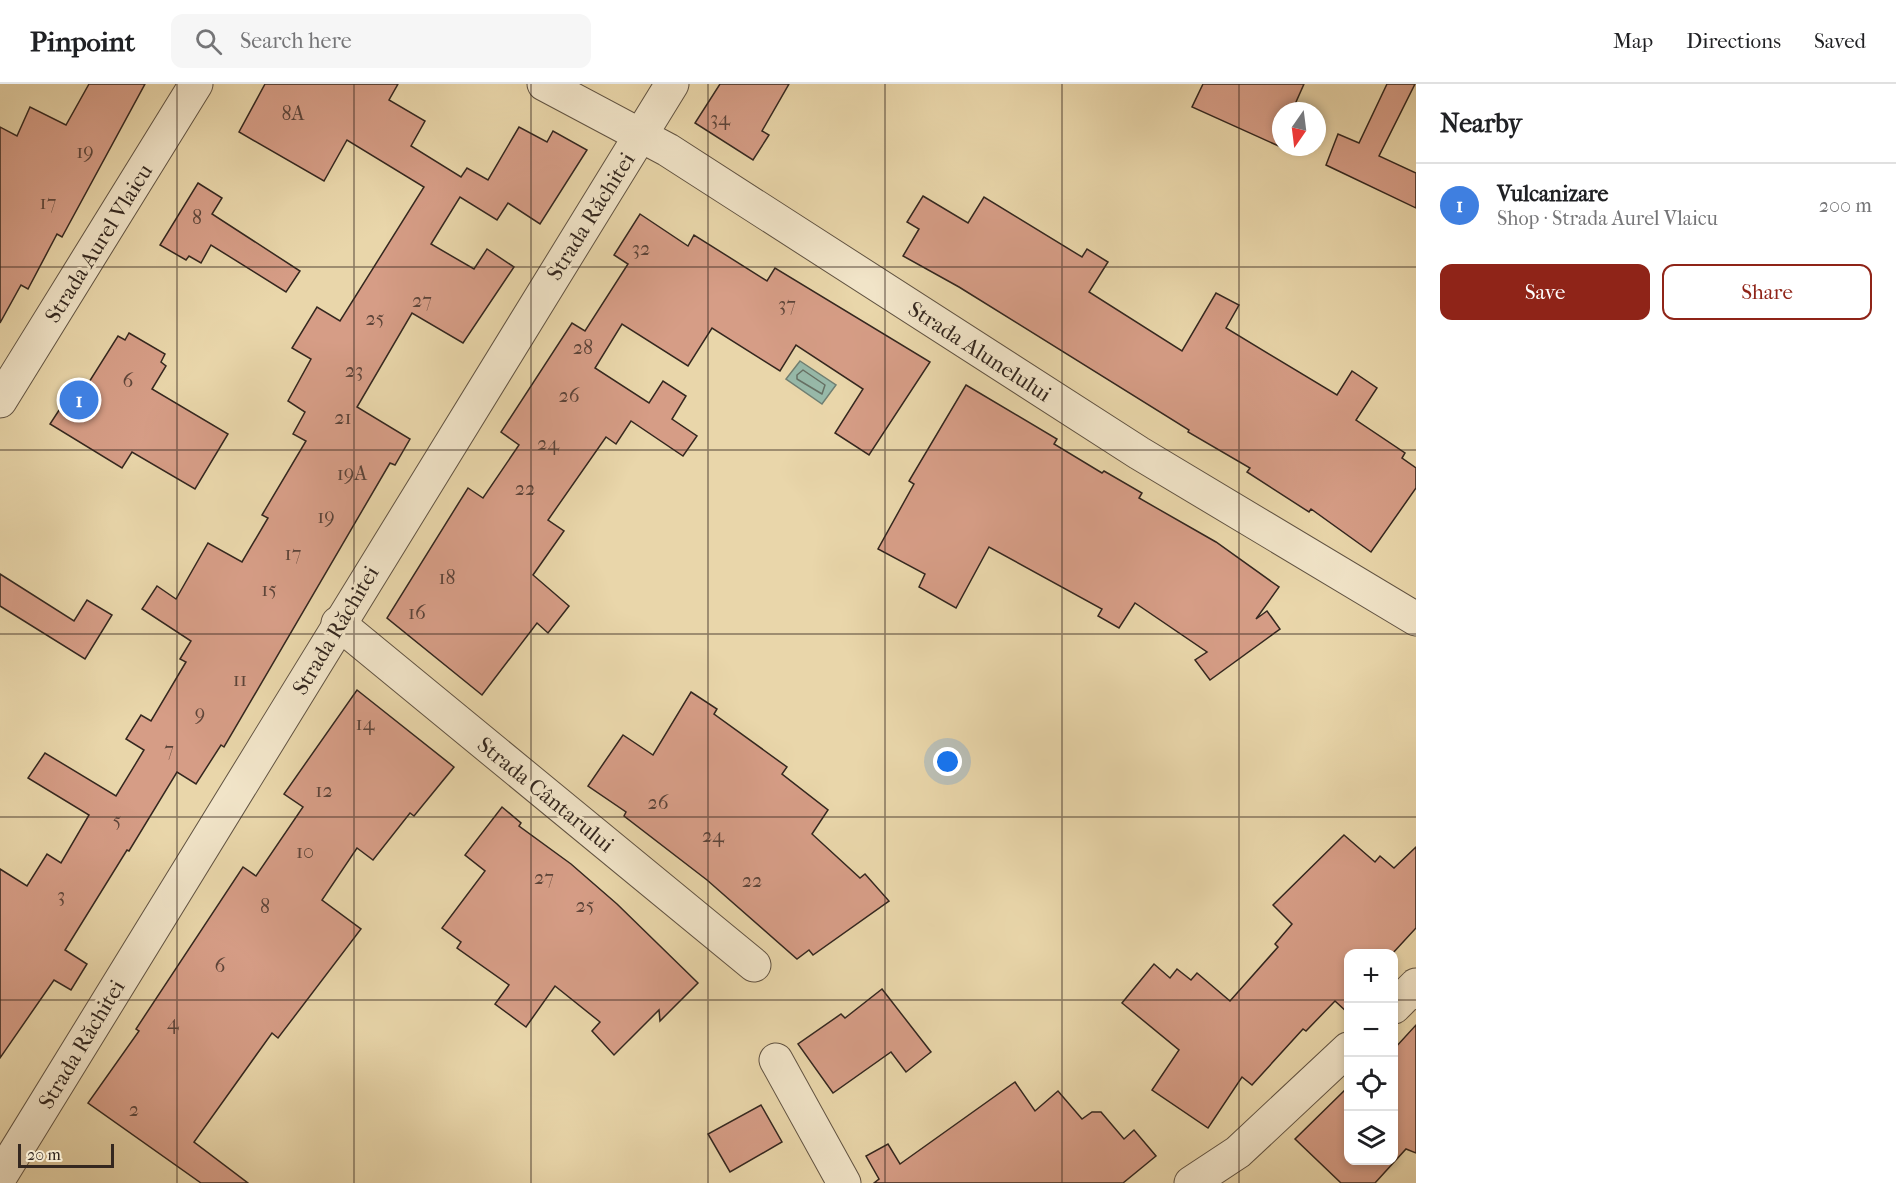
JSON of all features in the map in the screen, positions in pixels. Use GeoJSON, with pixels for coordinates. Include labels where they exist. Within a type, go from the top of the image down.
{"type":"FeatureCollection","features":[{"type":"Feature","properties":{"kind":"street","name":"Strada Aurel Vlaicu"},"geometry":{"type":"LineString","coordinates":[[0,401],[196,84]]}},
{"type":"Feature","properties":{"kind":"street","name":"Strada Alunelului"},"geometry":{"type":"LineString","coordinates":[[543,84],[607,120],[640,134],[1139,453],[1416,619]]}},
{"type":"Feature","properties":{"kind":"street","name":"Strada Răchitei"},"geometry":{"type":"LineString","coordinates":[[0,1177],[338,623],[672,84]]}},
{"type":"Feature","properties":{"kind":"street","name":"Strada Cântarului"},"geometry":{"type":"LineString","coordinates":[[338,623],[754,965]]}},
{"type":"Feature","properties":{"kind":"street"},"geometry":{"type":"LineString","coordinates":[[1397,1003],[1416,986]]}},
{"type":"Feature","properties":{"kind":"street"},"geometry":{"type":"LineString","coordinates":[[1191,1183],[1238,1152],[1344,1053]]}},
{"type":"Feature","properties":{"kind":"street"},"geometry":{"type":"LineString","coordinates":[[776,1060],[844,1183]]}},
{"type":"Feature","properties":{"kind":"water"},"geometry":{"type":"Polygon","coordinates":[[[800,361],[836,385],[822,404],[786,379],[800,361]]]}},
{"type":"Feature","properties":{"kind":"building"},"geometry":{"type":"Polygon","coordinates":[[[89,84],[145,84],[62,237],[57,234],[28,289],[21,285],[0,323],[0,127],[17,136],[30,107],[66,125],[89,84]]]}},
{"type":"Feature","properties":{"kind":"building"},"geometry":{"type":"Polygon","coordinates":[[[265,84],[398,84],[389,100],[425,121],[411,146],[461,177],[467,168],[488,180],[519,127],[547,142],[553,131],[587,150],[540,224],[508,203],[497,220],[460,197],[431,244],[474,269],[487,249],[514,267],[463,343],[412,313],[357,407],[410,439],[395,465],[390,463],[224,747],[221,745],[196,784],[177,772],[65,950],[87,964],[71,990],[54,980],[0,1058],[0,869],[27,886],[47,854],[61,863],[89,815],[28,778],[45,753],[116,796],[144,750],[126,739],[141,715],[151,721],[186,662],[180,659],[191,641],[142,609],[157,586],[176,599],[208,543],[242,562],[268,518],[262,515],[306,441],[293,434],[305,412],[288,401],[311,359],[292,348],[317,307],[340,321],[424,187],[347,140],[324,181],[239,132],[265,84]]]}},
{"type":"Feature","properties":{"kind":"building"},"geometry":{"type":"Polygon","coordinates":[[[720,84],[789,84],[762,131],[769,135],[753,160],[695,123],[720,84]]]}},
{"type":"Feature","properties":{"kind":"building"},"geometry":{"type":"Polygon","coordinates":[[[1203,84],[1304,84],[1296,102],[1272,102],[1272,143],[1192,107],[1203,84]]]}},
{"type":"Feature","properties":{"kind":"building"},"geometry":{"type":"Polygon","coordinates":[[[1387,84],[1415,84],[1379,156],[1416,173],[1416,208],[1326,165],[1338,134],[1359,143],[1387,84]]]}},
{"type":"Feature","properties":{"kind":"building"},"geometry":{"type":"Polygon","coordinates":[[[198,183],[222,198],[212,214],[300,271],[286,292],[211,245],[201,263],[189,256],[186,260],[160,245],[198,183]]]}},
{"type":"Feature","properties":{"kind":"building"},"geometry":{"type":"Polygon","coordinates":[[[923,196],[968,223],[984,197],[1082,257],[1087,249],[1108,262],[1089,292],[1182,351],[1216,293],[1239,305],[1226,328],[1337,395],[1352,371],[1377,388],[1356,420],[1405,453],[1402,458],[1416,468],[1416,488],[1371,552],[1311,509],[1309,512],[1247,472],[1250,468],[1188,432],[1189,430],[959,287],[903,256],[919,229],[907,222],[923,196]]]}},
{"type":"Feature","properties":{"kind":"building"},"geometry":{"type":"Polygon","coordinates":[[[640,214],[688,246],[694,235],[767,281],[775,268],[930,362],[869,455],[835,433],[863,389],[796,345],[780,371],[712,328],[688,366],[622,324],[595,368],[649,403],[663,381],[686,396],[672,419],[697,436],[683,456],[631,421],[616,444],[606,437],[548,520],[564,531],[533,575],[569,606],[548,633],[537,623],[482,695],[387,618],[468,488],[483,498],[519,445],[501,432],[572,323],[585,331],[628,264],[614,255],[640,214]]]}},
{"type":"Feature","properties":{"kind":"building"},"geometry":{"type":"Polygon","coordinates":[[[129,333],[165,354],[161,362],[166,366],[152,389],[228,434],[195,489],[132,452],[122,468],[50,424],[65,401],[74,406],[118,336],[125,340],[129,333]]]}},
{"type":"Feature","properties":{"kind":"building"},"geometry":{"type":"Polygon","coordinates":[[[966,385],[1057,439],[1054,444],[1102,473],[1104,471],[1142,493],[1139,498],[1216,542],[1279,587],[1256,619],[1267,611],[1280,629],[1210,680],[1195,660],[1207,652],[1135,603],[1119,628],[1098,616],[1102,609],[989,547],[956,608],[919,587],[925,574],[878,549],[914,484],[909,481],[966,385]]]}},
{"type":"Feature","properties":{"kind":"building"},"geometry":{"type":"Polygon","coordinates":[[[0,574],[74,621],[87,600],[112,615],[85,659],[0,606],[0,574]]]}},
{"type":"Feature","properties":{"kind":"building"},"geometry":{"type":"Polygon","coordinates":[[[357,690],[454,767],[414,816],[410,813],[373,860],[357,848],[322,900],[361,929],[278,1038],[272,1033],[194,1142],[248,1183],[201,1183],[88,1103],[139,1031],[136,1029],[243,867],[256,876],[303,807],[284,794],[357,690]]]}},
{"type":"Feature","properties":{"kind":"building"},"geometry":{"type":"Polygon","coordinates":[[[691,692],[717,709],[714,714],[787,767],[782,774],[828,810],[812,834],[860,878],[865,874],[889,901],[813,955],[809,950],[797,959],[707,880],[624,816],[626,812],[588,786],[623,735],[653,755],[691,692]]]}},
{"type":"Feature","properties":{"kind":"building"},"geometry":{"type":"Polygon","coordinates":[[[502,807],[521,823],[519,826],[571,864],[617,904],[698,983],[660,1021],[659,1010],[614,1055],[592,1031],[600,1022],[555,986],[526,1027],[495,1004],[509,985],[457,948],[461,942],[442,928],[485,871],[465,855],[502,807]]]}},
{"type":"Feature","properties":{"kind":"building"},"geometry":{"type":"Polygon","coordinates":[[[1344,835],[1375,862],[1380,856],[1394,868],[1416,847],[1416,928],[1397,949],[1344,949],[1344,1009],[1335,1001],[1306,1031],[1303,1029],[1252,1085],[1242,1077],[1208,1128],[1152,1090],[1179,1050],[1122,1003],[1154,964],[1170,978],[1177,969],[1191,980],[1197,973],[1230,1001],[1278,947],[1275,944],[1292,924],[1273,905],[1344,835]]]}},
{"type":"Feature","properties":{"kind":"building"},"geometry":{"type":"Polygon","coordinates":[[[882,989],[931,1052],[906,1072],[891,1052],[833,1093],[798,1044],[841,1014],[845,1018],[882,989]]]}},
{"type":"Feature","properties":{"kind":"building"},"geometry":{"type":"Polygon","coordinates":[[[1416,1025],[1416,1153],[1406,1149],[1398,1158],[1398,1057],[1398,1045],[1416,1025]]]}},
{"type":"Feature","properties":{"kind":"building"},"geometry":{"type":"Polygon","coordinates":[[[1015,1082],[1035,1111],[1058,1091],[1082,1119],[1092,1112],[1101,1112],[1124,1139],[1134,1130],[1156,1156],[1123,1183],[874,1183],[879,1179],[866,1156],[888,1144],[900,1164],[1015,1082]]]}},
{"type":"Feature","properties":{"kind":"building"},"geometry":{"type":"Polygon","coordinates":[[[1344,1091],[1344,1165],[1391,1165],[1375,1183],[1341,1183],[1295,1139],[1344,1091]]]}},
{"type":"Feature","properties":{"kind":"building"},"geometry":{"type":"Polygon","coordinates":[[[761,1105],[782,1142],[730,1172],[708,1134],[761,1105]]]}},
{"type":"Feature","properties":{"kind":"place","name":"Vulcanizare"},"geometry":{"type":"Point","coordinates":[79,400]}}]}
